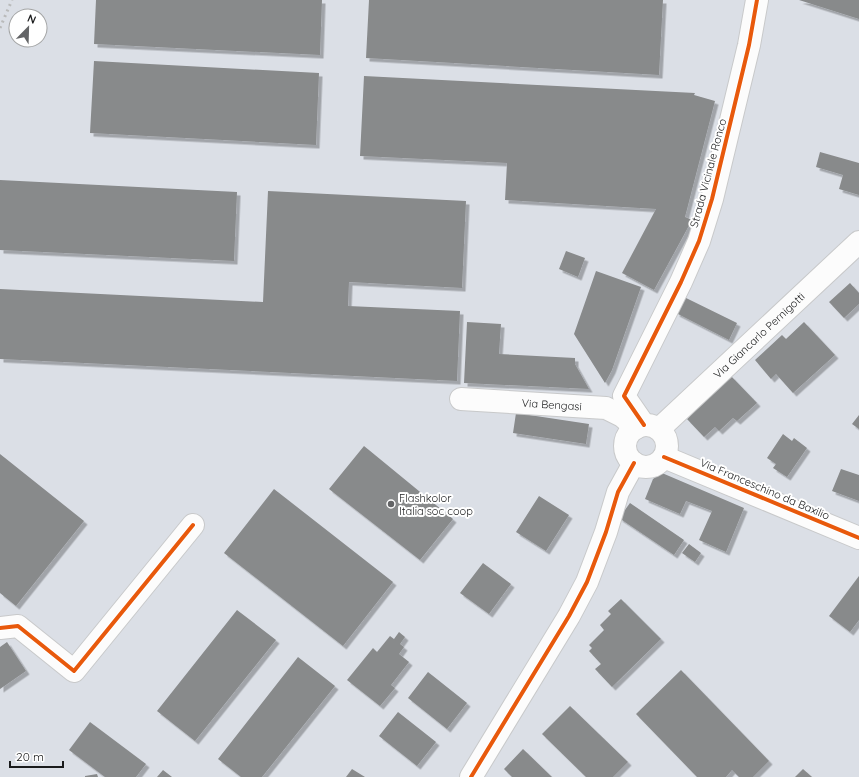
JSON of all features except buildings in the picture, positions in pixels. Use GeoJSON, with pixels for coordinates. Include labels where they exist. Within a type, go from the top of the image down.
{"type":"FeatureCollection","features":[{"type":"Feature","properties":{"kind":"street","name":"Strada Vicinale Ronco"},"geometry":{"type":"LineString","coordinates":[[646,427],[624,396],[681,282],[699,241],[714,192],[757,0]]}},
{"type":"Feature","properties":{"kind":"street","name":"Via Giancarlo Pernigotti"},"geometry":{"type":"LineString","coordinates":[[646,427],[859,242]]}},
{"type":"Feature","properties":{"kind":"street","name":"Via Bengasi"},"geometry":{"type":"LineString","coordinates":[[461,399],[606,408],[646,427]]}},
{"type":"Feature","properties":{"kind":"street"},"geometry":{"type":"LineString","coordinates":[[646,427],[665,436],[668,445],[664,457],[660,462],[652,466],[643,467],[634,463],[628,456],[625,447],[627,438],[646,427]]}},
{"type":"Feature","properties":{"kind":"street","name":"Via Franceschino da Baxilio"},"geometry":{"type":"LineString","coordinates":[[664,457],[859,538]]}},
{"type":"Feature","properties":{"kind":"street"},"geometry":{"type":"LineString","coordinates":[[471,777],[569,616],[587,582],[606,532],[618,492],[634,463]]}},
{"type":"Feature","properties":{"kind":"street"},"geometry":{"type":"LineString","coordinates":[[0,628],[18,626],[74,670],[193,525]]}},
{"type":"Feature","properties":{"kind":"shaded area"},"geometry":{"type":"Polygon","coordinates":[[[0,0],[859,0],[859,777],[0,777],[0,0]]]}},
{"type":"Feature","properties":{"kind":"railway"},"geometry":{"type":"LineString","coordinates":[[0,28],[12,0]]}},
{"type":"Feature","properties":{"kind":"cycle path"},"geometry":{"type":"LineString","coordinates":[[644,425],[624,396],[681,282],[699,241],[712,199],[749,45],[757,0]]}},
{"type":"Feature","properties":{"kind":"cycle path"},"geometry":{"type":"LineString","coordinates":[[664,457],[859,538]]}},
{"type":"Feature","properties":{"kind":"cycle path"},"geometry":{"type":"LineString","coordinates":[[471,777],[569,616],[587,582],[606,532],[618,492],[634,463]]}},
{"type":"Feature","properties":{"kind":"cycle path"},"geometry":{"type":"LineString","coordinates":[[0,628],[18,626],[74,671],[193,525]]}},
{"type":"Feature","properties":{"kind":"place","name":"Flashkolor Italia soc coop"},"geometry":{"type":"Point","coordinates":[391,504]}}]}
